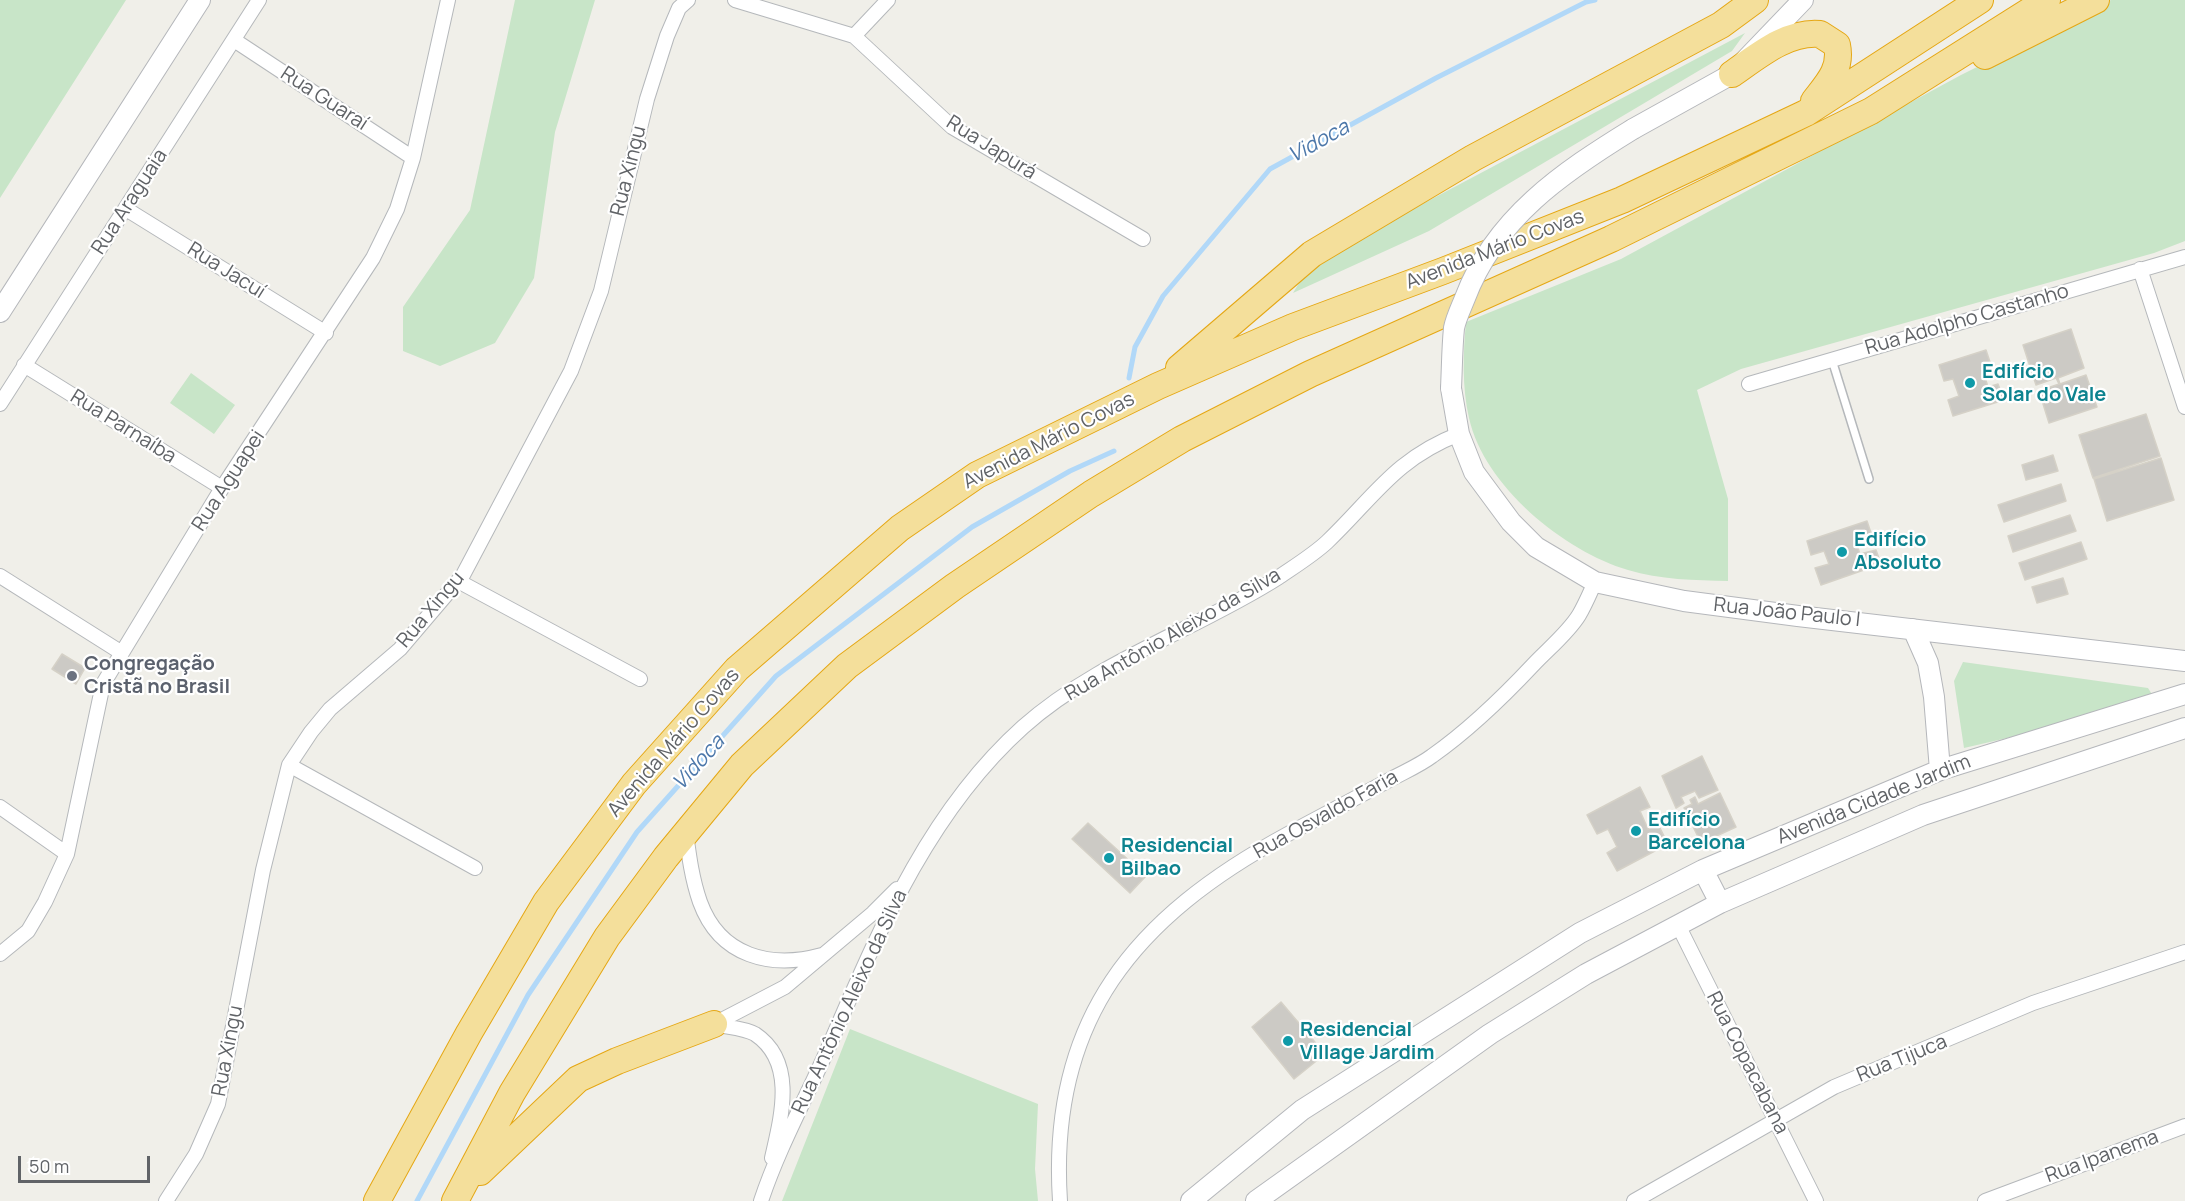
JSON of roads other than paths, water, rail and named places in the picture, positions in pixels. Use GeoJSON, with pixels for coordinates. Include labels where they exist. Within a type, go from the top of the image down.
{"type":"FeatureCollection","features":[{"type":"Feature","properties":{"kind":"highway"},"geometry":{"type":"LineString","coordinates":[[1158,386],[1312,254],[1473,158],[1721,25],[1755,0]]}},
{"type":"Feature","properties":{"kind":"highway","name":"Avenida Mário Covas"},"geometry":{"type":"LineString","coordinates":[[377,1201],[469,1033],[546,902],[634,784],[737,669],[900,528],[977,475],[1158,386],[1293,327],[1622,200],[1806,113],[1980,0]]}},
{"type":"Feature","properties":{"kind":"highway","name":"Avenida Mário Covas"},"geometry":{"type":"LineString","coordinates":[[455,1200],[512,1093],[607,937],[686,833],[742,765],[848,666],[955,586],[1091,494],[1182,439],[1310,374],[1611,239],[1871,111],[2047,0]]}},
{"type":"Feature","properties":{"kind":"highway"},"geometry":{"type":"LineString","coordinates":[[1871,111],[2096,0]]}},
{"type":"Feature","properties":{"kind":"highway"},"geometry":{"type":"LineString","coordinates":[[1732,74],[1771,47],[1792,38],[1810,33],[1828,38],[1837,45],[1839,56],[1837,68],[1806,113]]}},
{"type":"Feature","properties":{"kind":"highway"},"geometry":{"type":"LineString","coordinates":[[455,1200],[486,1165],[578,1079],[617,1060],[714,1024]]}},
{"type":"Feature","properties":{"kind":"main road"},"geometry":{"type":"LineString","coordinates":[[0,312],[200,0]]}},
{"type":"Feature","properties":{"kind":"main road"},"geometry":{"type":"LineString","coordinates":[[1732,74],[1803,0]]}},
{"type":"Feature","properties":{"kind":"main road","name":"Rua João Paulo I"},"geometry":{"type":"LineString","coordinates":[[1732,74],[1633,129],[1578,163],[1529,203],[1503,230],[1484,255],[1455,326],[1451,388],[1459,434],[1474,472],[1511,522],[1536,547],[1595,582],[1684,601],[2185,661]]}},
{"type":"Feature","properties":{"kind":"main road"},"geometry":{"type":"LineString","coordinates":[[1913,629],[1928,663],[1934,697],[1940,770]]}},
{"type":"Feature","properties":{"kind":"main road","name":"Avenida Cidade Jardim"},"geometry":{"type":"LineString","coordinates":[[1191,1201],[1302,1110],[1580,933],[1703,870],[1940,770],[2185,694]]}},
{"type":"Feature","properties":{"kind":"main road","name":"Avenida Cidade Jardim"},"geometry":{"type":"LineString","coordinates":[[1256,1201],[1490,1034],[1586,974],[1720,903],[1923,815],[2185,728]]}},
{"type":"Feature","properties":{"kind":"main road"},"geometry":{"type":"LineString","coordinates":[[1703,870],[1720,903]]}},
{"type":"Feature","properties":{"kind":"street","name":"Rua Araguaia"},"geometry":{"type":"LineString","coordinates":[[0,404],[259,0]]}},
{"type":"Feature","properties":{"kind":"street","name":"Rua Aguapei"},"geometry":{"type":"LineString","coordinates":[[0,954],[28,930],[45,902],[66,854],[103,684],[222,488],[326,333],[373,258],[398,209],[413,158],[448,0]]}},
{"type":"Feature","properties":{"kind":"street","name":"Rua Xingu"},"geometry":{"type":"LineString","coordinates":[[171,1199],[196,1154],[218,1104],[263,870],[289,765],[330,709],[400,649],[458,581],[571,371],[601,291],[646,99],[667,36],[679,8],[688,0]]}},
{"type":"Feature","properties":{"kind":"street"},"geometry":{"type":"LineString","coordinates":[[735,0],[854,36],[888,0]]}},
{"type":"Feature","properties":{"kind":"street","name":"Rua Japurá"},"geometry":{"type":"LineString","coordinates":[[854,36],[952,127],[1143,239]]}},
{"type":"Feature","properties":{"kind":"street","name":"Rua Guaraí"},"geometry":{"type":"LineString","coordinates":[[234,40],[413,158]]}},
{"type":"Feature","properties":{"kind":"street","name":"Rua Jacuí"},"geometry":{"type":"LineString","coordinates":[[126,209],[326,333]]}},
{"type":"Feature","properties":{"kind":"street","name":"Rua Adolpho Castanho"},"geometry":{"type":"LineString","coordinates":[[1749,384],[2185,257]]}},
{"type":"Feature","properties":{"kind":"street"},"geometry":{"type":"LineString","coordinates":[[2140,269],[2185,408]]}},
{"type":"Feature","properties":{"kind":"street","name":"Rua Parnaíba"},"geometry":{"type":"LineString","coordinates":[[24,365],[222,488]]}},
{"type":"Feature","properties":{"kind":"street","name":"Rua Antônio Aleixo da Silva"},"geometry":{"type":"LineString","coordinates":[[762,1197],[873,946],[923,848],[975,775],[1024,726],[1076,688],[1277,578],[1325,543],[1372,493],[1411,458],[1434,444],[1459,434]]}},
{"type":"Feature","properties":{"kind":"street"},"geometry":{"type":"LineString","coordinates":[[0,576],[122,653]]}},
{"type":"Feature","properties":{"kind":"street"},"geometry":{"type":"LineString","coordinates":[[458,581],[640,679]]}},
{"type":"Feature","properties":{"kind":"street","name":"Rua Osvaldo Faria"},"geometry":{"type":"LineString","coordinates":[[1060,1201],[1060,1120],[1070,1070],[1090,1017],[1121,968],[1148,933],[1178,904],[1223,872],[1286,835],[1431,757],[1503,696],[1578,616],[1595,582]]}},
{"type":"Feature","properties":{"kind":"street"},"geometry":{"type":"LineString","coordinates":[[289,765],[475,868]]}},
{"type":"Feature","properties":{"kind":"street"},"geometry":{"type":"LineString","coordinates":[[0,807],[66,854]]}},
{"type":"Feature","properties":{"kind":"street"},"geometry":{"type":"LineString","coordinates":[[686,833],[692,878],[700,904],[714,928],[729,943],[746,953],[773,961],[797,962],[827,953]]}},
{"type":"Feature","properties":{"kind":"street"},"geometry":{"type":"LineString","coordinates":[[714,1024],[785,987],[827,953],[907,879]]}},
{"type":"Feature","properties":{"kind":"street","name":"Rua Copacabana"},"geometry":{"type":"LineString","coordinates":[[1678,925],[1816,1201]]}},
{"type":"Feature","properties":{"kind":"street","name":"Rua Tijuca"},"geometry":{"type":"LineString","coordinates":[[1634,1201],[1834,1087],[2033,1003],[2185,952]]}},
{"type":"Feature","properties":{"kind":"street"},"geometry":{"type":"LineString","coordinates":[[714,1024],[754,1034],[777,1057],[782,1077],[781,1121],[762,1197]]}},
{"type":"Feature","properties":{"kind":"street","name":"Rua Ipanema"},"geometry":{"type":"LineString","coordinates":[[1985,1201],[2185,1126]]}},
{"type":"Feature","properties":{"kind":"lane"},"geometry":{"type":"LineString","coordinates":[[1832,360],[1869,479]]}},
{"type":"Feature","properties":{"kind":"waterway","name":"Vidoca"},"geometry":{"type":"LineString","coordinates":[[1129,378],[1135,347],[1163,296],[1270,169],[1436,78],[1586,2],[1595,0]]}},
{"type":"Feature","properties":{"kind":"waterway","name":"Vidoca"},"geometry":{"type":"LineString","coordinates":[[417,1201],[528,995],[637,832],[776,676],[972,527],[1070,471],[1114,451]]}},
{"type":"Feature","properties":{"kind":"place","name":"Edifício Solar do Vale"},"geometry":{"type":"Point","coordinates":[1970,383]}},
{"type":"Feature","properties":{"kind":"place","name":"Edifício Absoluto"},"geometry":{"type":"Point","coordinates":[1842,552]}},
{"type":"Feature","properties":{"kind":"place","name":"Congregação Cristã no Brasil"},"geometry":{"type":"Point","coordinates":[72,676]}},
{"type":"Feature","properties":{"kind":"place","name":"Edifício Barcelona"},"geometry":{"type":"Point","coordinates":[1636,831]}},
{"type":"Feature","properties":{"kind":"place","name":"Residencial Bilbao"},"geometry":{"type":"Point","coordinates":[1109,858]}},
{"type":"Feature","properties":{"kind":"place","name":"Residencial Village Jardim"},"geometry":{"type":"Point","coordinates":[1288,1041]}}]}
